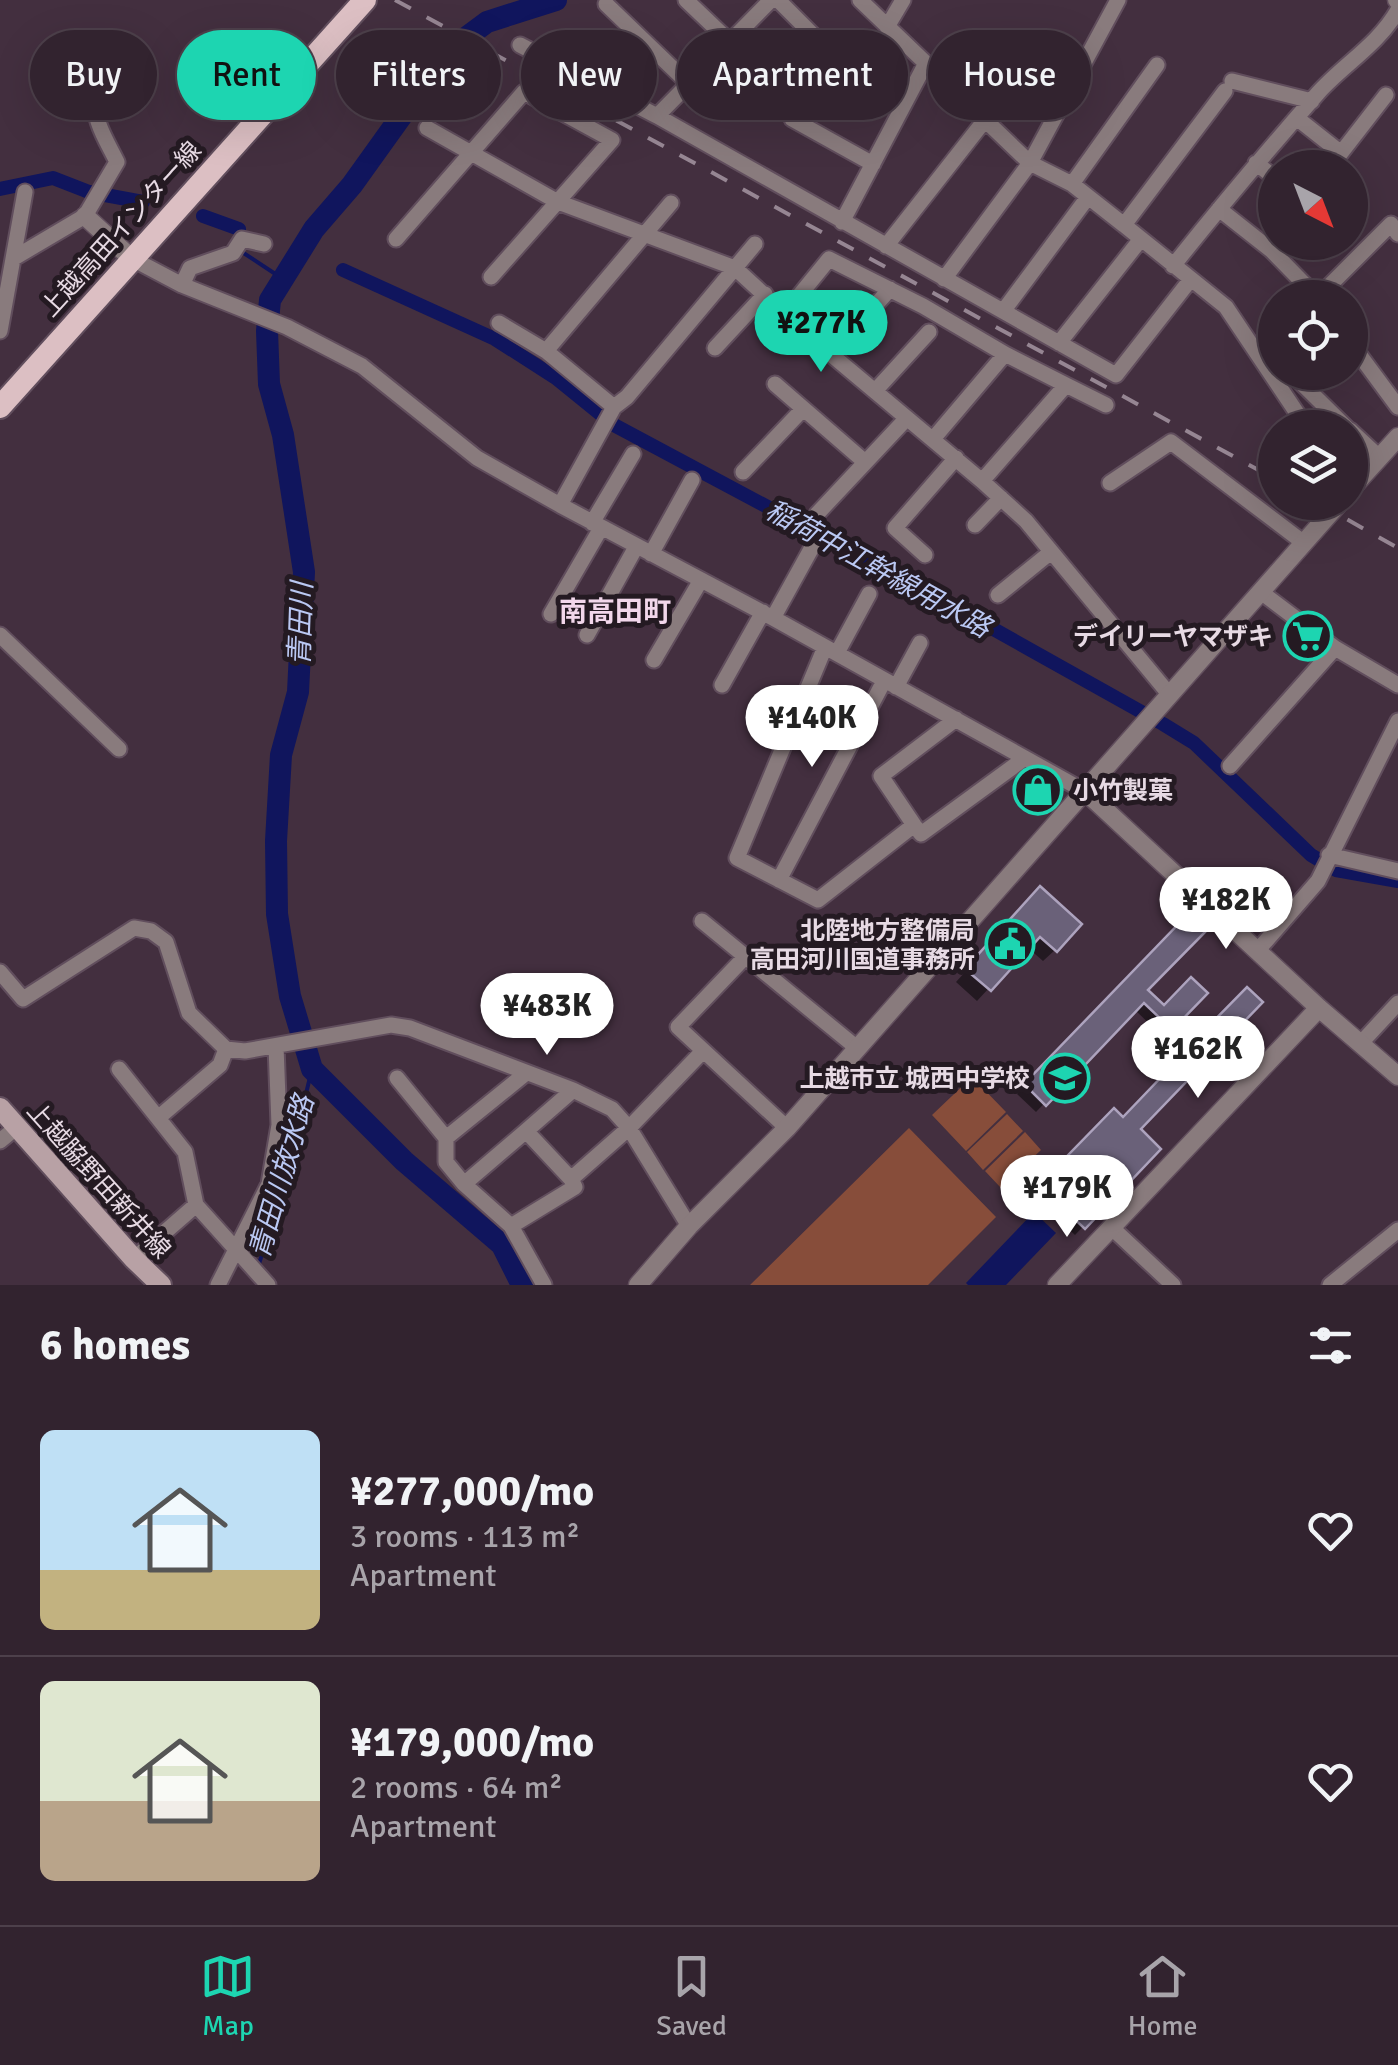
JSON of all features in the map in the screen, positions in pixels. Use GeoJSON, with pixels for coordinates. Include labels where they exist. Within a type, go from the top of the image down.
{"type":"FeatureCollection","features":[{"type":"Feature","properties":{"kind":"main road","name":"上越高田インター線"},"geometry":{"type":"LineString","coordinates":[[0,407],[365,0]]}},
{"type":"Feature","properties":{"kind":"main road","name":"上越脇野田新井線"},"geometry":{"type":"LineString","coordinates":[[0,1108],[161,1285]]}},
{"type":"Feature","properties":{"kind":"street"},"geometry":{"type":"LineString","coordinates":[[686,0],[719,30]]}},
{"type":"Feature","properties":{"kind":"street"},"geometry":{"type":"LineString","coordinates":[[741,30],[770,0]]}},
{"type":"Feature","properties":{"kind":"street"},"geometry":{"type":"LineString","coordinates":[[778,0],[808,30]]}},
{"type":"Feature","properties":{"kind":"street"},"geometry":{"type":"LineString","coordinates":[[842,222],[926,63],[860,0]]}},
{"type":"Feature","properties":{"kind":"street"},"geometry":{"type":"LineString","coordinates":[[888,26],[903,0]]}},
{"type":"Feature","properties":{"kind":"street"},"geometry":{"type":"LineString","coordinates":[[944,279],[1030,163],[1118,0]]}},
{"type":"Feature","properties":{"kind":"street"},"geometry":{"type":"LineString","coordinates":[[606,4],[677,72]]}},
{"type":"Feature","properties":{"kind":"street"},"geometry":{"type":"LineString","coordinates":[[1173,266],[1312,101],[1341,70],[1385,34],[1398,10]]}},
{"type":"Feature","properties":{"kind":"street"},"geometry":{"type":"LineString","coordinates":[[1072,184],[1157,65]]}},
{"type":"Feature","properties":{"kind":"street"},"geometry":{"type":"LineString","coordinates":[[1124,225],[1228,86],[1312,101]]}},
{"type":"Feature","properties":{"kind":"street"},"geometry":{"type":"LineString","coordinates":[[396,238],[524,92],[612,140],[492,277]]}},
{"type":"Feature","properties":{"kind":"street"},"geometry":{"type":"LineString","coordinates":[[1298,120],[1340,153],[1386,95]]}},
{"type":"Feature","properties":{"kind":"street"},"geometry":{"type":"LineString","coordinates":[[677,96],[657,116],[1116,375],[1191,279]]}},
{"type":"Feature","properties":{"kind":"street"},"geometry":{"type":"LineString","coordinates":[[14,258],[85,216],[100,193],[117,162],[98,120]]}},
{"type":"Feature","properties":{"kind":"street"},"geometry":{"type":"LineString","coordinates":[[794,120],[873,164]]}},
{"type":"Feature","properties":{"kind":"street"},"geometry":{"type":"LineString","coordinates":[[886,246],[985,120],[1030,163],[1072,184],[1226,307],[1295,410]]}},
{"type":"Feature","properties":{"kind":"street"},"geometry":{"type":"LineString","coordinates":[[426,128],[558,202],[735,268],[1001,498],[1052,552],[1169,694]]}},
{"type":"Feature","properties":{"kind":"street"},"geometry":{"type":"LineString","coordinates":[[0,331],[25,192]]}},
{"type":"Feature","properties":{"kind":"street"},"geometry":{"type":"LineString","coordinates":[[1004,310],[1088,197]]}},
{"type":"Feature","properties":{"kind":"street"},"geometry":{"type":"LineString","coordinates":[[546,351],[670,203]]}},
{"type":"Feature","properties":{"kind":"street"},"geometry":{"type":"LineString","coordinates":[[1219,209],[1271,250],[1300,280]]}},
{"type":"Feature","properties":{"kind":"street"},"geometry":{"type":"LineString","coordinates":[[85,216],[131,258],[182,285],[287,327],[362,366],[477,458],[1086,792],[1398,1076]]}},
{"type":"Feature","properties":{"kind":"street"},"geometry":{"type":"LineString","coordinates":[[1334,280],[1391,224],[1398,234]]}},
{"type":"Feature","properties":{"kind":"street"},"geometry":{"type":"LineString","coordinates":[[182,285],[190,268],[236,248],[242,239],[264,244]]}},
{"type":"Feature","properties":{"kind":"street"},"geometry":{"type":"LineString","coordinates":[[1059,343],[1141,239]]}},
{"type":"Feature","properties":{"kind":"street"},"geometry":{"type":"LineString","coordinates":[[560,505],[614,408],[756,244]]}},
{"type":"Feature","properties":{"kind":"street"},"geometry":{"type":"LineString","coordinates":[[786,313],[829,259],[1106,405]]}},
{"type":"Feature","properties":{"kind":"street"},"geometry":{"type":"LineString","coordinates":[[832,354],[890,290]]}},
{"type":"Feature","properties":{"kind":"street"},"geometry":{"type":"LineString","coordinates":[[715,348],[764,294]]}},
{"type":"Feature","properties":{"kind":"street"},"geometry":{"type":"LineString","coordinates":[[500,323],[546,351],[614,408]]}},
{"type":"Feature","properties":{"kind":"street"},"geometry":{"type":"LineString","coordinates":[[875,391],[930,332]]}},
{"type":"Feature","properties":{"kind":"street"},"geometry":{"type":"LineString","coordinates":[[933,439],[1005,354]]}},
{"type":"Feature","properties":{"kind":"street"},"geometry":{"type":"LineString","coordinates":[[1368,367],[1398,408]]}},
{"type":"Feature","properties":{"kind":"street"},"geometry":{"type":"LineString","coordinates":[[775,384],[864,462]]}},
{"type":"Feature","properties":{"kind":"street"},"geometry":{"type":"LineString","coordinates":[[982,481],[1066,386]]}},
{"type":"Feature","properties":{"kind":"street"},"geometry":{"type":"LineString","coordinates":[[1308,390],[1329,410]]}},
{"type":"Feature","properties":{"kind":"street"},"geometry":{"type":"LineString","coordinates":[[743,472],[803,409]]}},
{"type":"Feature","properties":{"kind":"street"},"geometry":{"type":"LineString","coordinates":[[817,514],[907,418]]}},
{"type":"Feature","properties":{"kind":"street"},"geometry":{"type":"LineString","coordinates":[[1368,469],[1398,437]]}},
{"type":"Feature","properties":{"kind":"street"},"geometry":{"type":"LineString","coordinates":[[1110,482],[1171,442],[1304,543]]}},
{"type":"Feature","properties":{"kind":"street"},"geometry":{"type":"LineString","coordinates":[[1368,447],[1379,457]]}},
{"type":"Feature","properties":{"kind":"street"},"geometry":{"type":"LineString","coordinates":[[551,614],[633,454]]}},
{"type":"Feature","properties":{"kind":"street"},"geometry":{"type":"LineString","coordinates":[[925,554],[895,528],[956,458]]}},
{"type":"Feature","properties":{"kind":"street"},"geometry":{"type":"LineString","coordinates":[[587,634],[692,480]]}},
{"type":"Feature","properties":{"kind":"street"},"geometry":{"type":"LineString","coordinates":[[975,525],[1001,498]]}},
{"type":"Feature","properties":{"kind":"street"},"geometry":{"type":"LineString","coordinates":[[638,1285],[688,1226],[787,1128],[1324,520]]}},
{"type":"Feature","properties":{"kind":"street"},"geometry":{"type":"LineString","coordinates":[[722,685],[815,542]]}},
{"type":"Feature","properties":{"kind":"street"},"geometry":{"type":"LineString","coordinates":[[998,595],[1052,552]]}},
{"type":"Feature","properties":{"kind":"street"},"geometry":{"type":"LineString","coordinates":[[654,660],[701,580]]}},
{"type":"Feature","properties":{"kind":"street"},"geometry":{"type":"LineString","coordinates":[[1262,592],[1334,648],[1398,685]]}},
{"type":"Feature","properties":{"kind":"street"},"geometry":{"type":"LineString","coordinates":[[869,594],[831,650],[737,858],[818,900],[914,825]]}},
{"type":"Feature","properties":{"kind":"street"},"geometry":{"type":"LineString","coordinates":[[0,635],[119,749]]}},
{"type":"Feature","properties":{"kind":"street"},"geometry":{"type":"LineString","coordinates":[[779,880],[890,684],[920,643]]}},
{"type":"Feature","properties":{"kind":"street"},"geometry":{"type":"LineString","coordinates":[[1230,766],[1334,648]]}},
{"type":"Feature","properties":{"kind":"street"},"geometry":{"type":"LineString","coordinates":[[956,719],[881,776],[921,834],[1025,758]]}},
{"type":"Feature","properties":{"kind":"street"},"geometry":{"type":"LineString","coordinates":[[1258,950],[1318,881],[1398,721]]}},
{"type":"Feature","properties":{"kind":"street"},"geometry":{"type":"LineString","coordinates":[[1329,855],[1397,868]]}},
{"type":"Feature","properties":{"kind":"street"},"geometry":{"type":"LineString","coordinates":[[702,921],[857,1048]]}},
{"type":"Feature","properties":{"kind":"street"},"geometry":{"type":"LineString","coordinates":[[0,972],[23,999],[134,928],[151,931],[166,942],[188,1013],[226,1050],[279,1046],[391,1025],[410,1028],[573,1090],[612,1109],[630,1128],[688,1226]]}},
{"type":"Feature","properties":{"kind":"street"},"geometry":{"type":"LineString","coordinates":[[746,956],[678,1026],[787,1128]]}},
{"type":"Feature","properties":{"kind":"street"},"geometry":{"type":"LineString","coordinates":[[1361,1042],[1398,1003]]}},
{"type":"Feature","properties":{"kind":"street"},"geometry":{"type":"LineString","coordinates":[[1058,1285],[1319,1008]]}},
{"type":"Feature","properties":{"kind":"street"},"geometry":{"type":"LineString","coordinates":[[218,1285],[239,1252],[269,1184],[279,1125],[279,1046]]}},
{"type":"Feature","properties":{"kind":"street"},"geometry":{"type":"LineString","coordinates":[[158,1118],[220,1065],[226,1050]]}},
{"type":"Feature","properties":{"kind":"street"},"geometry":{"type":"LineString","coordinates":[[571,1180],[630,1128],[703,1051]]}},
{"type":"Feature","properties":{"kind":"street"},"geometry":{"type":"LineString","coordinates":[[119,1069],[184,1152],[196,1204],[268,1285]]}},
{"type":"Feature","properties":{"kind":"street"},"geometry":{"type":"LineString","coordinates":[[446,1138],[525,1074]]}},
{"type":"Feature","properties":{"kind":"street"},"geometry":{"type":"LineString","coordinates":[[397,1078],[446,1138],[446,1162],[464,1184],[511,1226],[544,1285]]}},
{"type":"Feature","properties":{"kind":"street"},"geometry":{"type":"LineString","coordinates":[[464,1184],[573,1090]]}},
{"type":"Feature","properties":{"kind":"street"},"geometry":{"type":"LineString","coordinates":[[0,1141],[16,1127]]}},
{"type":"Feature","properties":{"kind":"street"},"geometry":{"type":"LineString","coordinates":[[511,1226],[575,1187],[526,1130]]}},
{"type":"Feature","properties":{"kind":"street"},"geometry":{"type":"LineString","coordinates":[[134,1259],[196,1204]]}},
{"type":"Feature","properties":{"kind":"street"},"geometry":{"type":"LineString","coordinates":[[1112,1227],[1172,1285]]}},
{"type":"Feature","properties":{"kind":"street"},"geometry":{"type":"LineString","coordinates":[[1330,1285],[1398,1230]]}},
{"type":"Feature","properties":{"kind":"shaded area"},"geometry":{"type":"Polygon","coordinates":[[[972,1077],[1006,1112],[966,1151],[932,1115],[972,1077]]]}},
{"type":"Feature","properties":{"kind":"shaded area"},"geometry":{"type":"Polygon","coordinates":[[[1007,1114],[1023,1131],[983,1170],[967,1152],[1007,1114]]]}},
{"type":"Feature","properties":{"kind":"shaded area"},"geometry":{"type":"Polygon","coordinates":[[[909,1128],[996,1217],[928,1285],[750,1285],[909,1128]]]}},
{"type":"Feature","properties":{"kind":"shaded area"},"geometry":{"type":"Polygon","coordinates":[[[1025,1132],[1041,1150],[1001,1188],[985,1171],[1025,1132]]]}},
{"type":"Feature","properties":{"kind":"shaded area"},"geometry":{"type":"Polygon","coordinates":[[[1034,1212],[1056,1233],[1006,1285],[968,1285],[966,1283],[1034,1212]]]}},
{"type":"Feature","properties":{"kind":"building","name":"北陸地方整備局 高田河川国道事務所"},"geometry":{"type":"Polygon","coordinates":[[[1040,886],[1082,924],[1057,952],[1040,937],[991,991],[965,969],[1040,886]]]}},
{"type":"Feature","properties":{"kind":"building"},"geometry":{"type":"Polygon","coordinates":[[[1192,910],[1210,927],[1148,990],[1164,1005],[1191,977],[1208,993],[1179,1023],[1196,1039],[1247,987],[1263,1002],[1141,1129],[1161,1149],[1085,1229],[1039,1185],[1114,1108],[1123,1117],[1190,1047],[1144,1003],[1046,1106],[1024,1084],[1192,910]]]}},
{"type":"Feature","properties":{"kind":"waterway","name":"青田川"},"geometry":{"type":"LineString","coordinates":[[522,1285],[502,1245],[404,1161],[312,1069],[290,996],[277,914],[276,841],[281,755],[298,692],[304,572],[283,435],[269,384],[267,331],[270,300],[314,229],[352,185],[448,51],[487,22],[556,0]]}},
{"type":"Feature","properties":{"kind":"waterway","name":"稲荷中江幹線用水路"},"geometry":{"type":"LineString","coordinates":[[0,189],[53,178],[89,192],[143,202]]}},
{"type":"Feature","properties":{"kind":"waterway","name":"稲荷中江幹線用水路"},"geometry":{"type":"LineString","coordinates":[[203,216],[239,229]]}},
{"type":"Feature","properties":{"kind":"waterway","name":"稲荷中江幹線用水路"},"geometry":{"type":"LineString","coordinates":[[236,233],[239,229]]}},
{"type":"Feature","properties":{"kind":"waterway"},"geometry":{"type":"LineString","coordinates":[[242,252],[283,279]]}},
{"type":"Feature","properties":{"kind":"waterway","name":"稲荷中江幹線用水路"},"geometry":{"type":"LineString","coordinates":[[343,270],[495,339],[556,378],[614,425],[938,598],[1163,724],[1194,743],[1311,855],[1336,870],[1398,881]]}},
{"type":"Feature","properties":{"kind":"waterway","name":"青田川放水路"},"geometry":{"type":"LineString","coordinates":[[258,1267],[282,1192],[312,1069]]}},
{"type":"Feature","properties":{"kind":"railway"},"geometry":{"type":"LineString","coordinates":[[395,0],[1258,470]]}},
{"type":"Feature","properties":{"kind":"railway"},"geometry":{"type":"LineString","coordinates":[[1348,520],[1398,548]]}},
{"type":"Feature","properties":{"kind":"place","name":"デイリーヤマザキ"},"geometry":{"type":"Point","coordinates":[1308,636]}},
{"type":"Feature","properties":{"kind":"place","name":"小竹製菓"},"geometry":{"type":"Point","coordinates":[1038,790]}},
{"type":"Feature","properties":{"kind":"place","name":"北陸地方整備局 高田河川国道事務所"},"geometry":{"type":"Point","coordinates":[1010,944]}},
{"type":"Feature","properties":{"kind":"place","name":"上越市立 城西中学校"},"geometry":{"type":"Point","coordinates":[1065,1078]}},
{"type":"Feature","properties":{"kind":"district","name":"南高田町"},"geometry":{"type":"Point","coordinates":[615,612]}}]}
